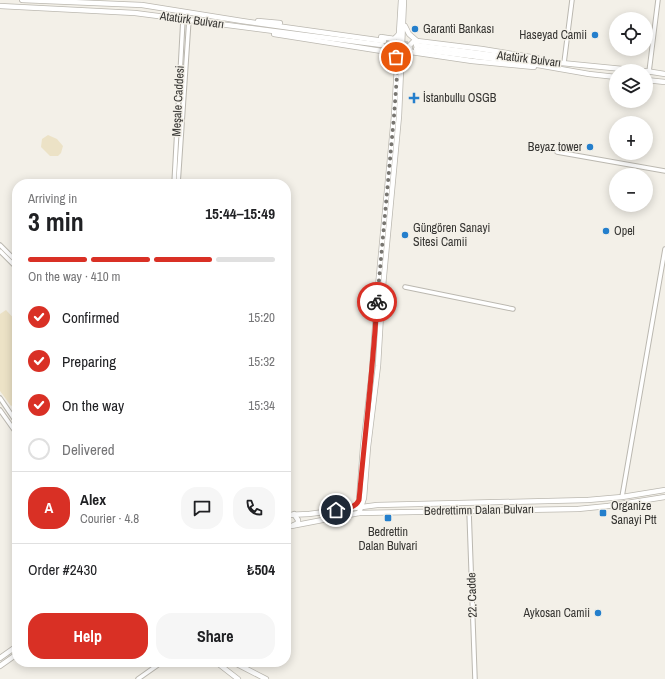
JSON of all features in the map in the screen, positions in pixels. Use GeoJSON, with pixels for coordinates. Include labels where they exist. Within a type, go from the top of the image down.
{"type":"FeatureCollection","features":[{"type":"Feature","properties":{"kind":"main road","name":"Atatürk Bulvarı"},"geometry":{"type":"LineString","coordinates":[[0,6],[106,10],[383,43],[242,21],[142,2],[22,0]]}},
{"type":"Feature","properties":{"kind":"main road"},"geometry":{"type":"LineString","coordinates":[[359,512],[365,497],[368,447],[378,366],[382,297],[398,141],[401,0]]}},
{"type":"Feature","properties":{"kind":"main road"},"geometry":{"type":"LineString","coordinates":[[354,507],[359,500],[363,447],[372,371],[377,297],[404,24],[404,0]]}},
{"type":"Feature","properties":{"kind":"main road"},"geometry":{"type":"LineString","coordinates":[[186,19],[190,12]]}},
{"type":"Feature","properties":{"kind":"main road"},"geometry":{"type":"LineString","coordinates":[[242,21],[264,21],[390,39],[396,39],[400,34]]}},
{"type":"Feature","properties":{"kind":"main road"},"geometry":{"type":"LineString","coordinates":[[404,24],[416,45]]}},
{"type":"Feature","properties":{"kind":"main road"},"geometry":{"type":"LineString","coordinates":[[256,29],[276,34],[388,52],[394,55],[400,62]]}},
{"type":"Feature","properties":{"kind":"main road"},"geometry":{"type":"LineString","coordinates":[[388,52],[394,45],[393,41],[390,39]]}},
{"type":"Feature","properties":{"kind":"main road"},"geometry":{"type":"LineString","coordinates":[[411,52],[409,46],[413,42],[416,45]]}},
{"type":"Feature","properties":{"kind":"main road","name":"Atatürk Bulvarı"},"geometry":{"type":"LineString","coordinates":[[416,45],[496,51],[532,56],[544,60],[564,63],[609,68]]}},
{"type":"Feature","properties":{"kind":"main road","name":"Atatürk Bulvarı"},"geometry":{"type":"LineString","coordinates":[[416,45],[543,67],[609,76]]}},
{"type":"Feature","properties":{"kind":"main road"},"geometry":{"type":"LineString","coordinates":[[400,62],[404,56],[411,52],[524,67],[543,67]]}},
{"type":"Feature","properties":{"kind":"main road"},"geometry":{"type":"LineString","coordinates":[[653,72],[665,74]]}},
{"type":"Feature","properties":{"kind":"main road"},"geometry":{"type":"LineString","coordinates":[[653,81],[665,82]]}},
{"type":"Feature","properties":{"kind":"main road","name":"Bedrettimn Dalan Bulvarı"},"geometry":{"type":"LineString","coordinates":[[291,515],[377,505],[498,501],[567,501],[622,497],[665,490]]}},
{"type":"Feature","properties":{"kind":"main road"},"geometry":{"type":"LineString","coordinates":[[365,497],[366,500],[372,505],[377,505]]}},
{"type":"Feature","properties":{"kind":"main road","name":"Bedrettimn Dalan Bulvarı"},"geometry":{"type":"LineString","coordinates":[[293,526],[359,512],[578,509],[665,497]]}},
{"type":"Feature","properties":{"kind":"main road"},"geometry":{"type":"LineString","coordinates":[[293,526],[298,523],[298,520],[294,514]]}},
{"type":"Feature","properties":{"kind":"main road"},"geometry":{"type":"LineString","coordinates":[[306,514],[304,519],[310,522]]}},
{"type":"Feature","properties":{"kind":"main road"},"geometry":{"type":"LineString","coordinates":[[0,658],[12,650]]}},
{"type":"Feature","properties":{"kind":"main road"},"geometry":{"type":"LineString","coordinates":[[0,666],[12,658]]}},
{"type":"Feature","properties":{"kind":"main road"},"geometry":{"type":"LineString","coordinates":[[222,667],[238,679]]}},
{"type":"Feature","properties":{"kind":"main road"},"geometry":{"type":"LineString","coordinates":[[242,667],[266,679]]}},
{"type":"Feature","properties":{"kind":"main road"},"geometry":{"type":"LineString","coordinates":[[246,669],[255,675],[255,679]]}},
{"type":"Feature","properties":{"kind":"street"},"geometry":{"type":"LineString","coordinates":[[564,63],[572,0]]}},
{"type":"Feature","properties":{"kind":"street"},"geometry":{"type":"LineString","coordinates":[[648,64],[658,0]]}},
{"type":"Feature","properties":{"kind":"street","name":"Meşale Caddesi"},"geometry":{"type":"LineString","coordinates":[[174,179],[186,19]]}},
{"type":"Feature","properties":{"kind":"street","name":"Meşale Caddesi"},"geometry":{"type":"LineString","coordinates":[[178,179],[186,19]]}},
{"type":"Feature","properties":{"kind":"street"},"geometry":{"type":"LineString","coordinates":[[557,152],[664,171]]}},
{"type":"Feature","properties":{"kind":"street"},"geometry":{"type":"LineString","coordinates":[[0,246],[12,257]]}},
{"type":"Feature","properties":{"kind":"street"},"geometry":{"type":"LineString","coordinates":[[622,497],[665,249]]}},
{"type":"Feature","properties":{"kind":"street"},"geometry":{"type":"LineString","coordinates":[[0,251],[12,263]]}},
{"type":"Feature","properties":{"kind":"street"},"geometry":{"type":"LineString","coordinates":[[405,287],[513,309]]}},
{"type":"Feature","properties":{"kind":"street"},"geometry":{"type":"LineString","coordinates":[[0,398],[12,416]]}},
{"type":"Feature","properties":{"kind":"street"},"geometry":{"type":"LineString","coordinates":[[0,410],[12,427]]}},
{"type":"Feature","properties":{"kind":"street","name":"22. Cadde"},"geometry":{"type":"LineString","coordinates":[[469,511],[475,679]]}},
{"type":"Feature","properties":{"kind":"street"},"geometry":{"type":"LineString","coordinates":[[138,679],[155,667]]}},
{"type":"Feature","properties":{"kind":"shaded area"},"geometry":{"type":"Polygon","coordinates":[[[48,135],[57,139],[63,146],[61,153],[58,156],[50,156],[41,147],[42,139],[48,135]]]}},
{"type":"Feature","properties":{"kind":"shaded area"},"geometry":{"type":"Polygon","coordinates":[[[6,310],[12,317],[11,406],[0,391],[0,314],[6,310]]]}},
{"type":"Feature","properties":{"kind":"tunnel"},"geometry":{"type":"LineString","coordinates":[[384,41],[413,44]]}},
{"type":"Feature","properties":{"kind":"tunnel"},"geometry":{"type":"LineString","coordinates":[[382,45],[412,48]]}},
{"type":"Feature","properties":{"kind":"way so far"},"geometry":{"type":"LineString","coordinates":[[377,302],[394,116],[398,62],[396,57]]}},
{"type":"Feature","properties":{"kind":"place","name":"Garanti Bankası"},"geometry":{"type":"Point","coordinates":[415,29]}},
{"type":"Feature","properties":{"kind":"place","name":"Haseyad Camii"},"geometry":{"type":"Point","coordinates":[595,35]}},
{"type":"Feature","properties":{"kind":"place","name":"İstanbullu OSGB"},"geometry":{"type":"Point","coordinates":[414,98]}},
{"type":"Feature","properties":{"kind":"place","name":"Beyaz tower"},"geometry":{"type":"Point","coordinates":[590,147]}},
{"type":"Feature","properties":{"kind":"place","name":"Opel"},"geometry":{"type":"Point","coordinates":[606,231]}},
{"type":"Feature","properties":{"kind":"place","name":"Güngören Sanayi Sitesi Camii"},"geometry":{"type":"Point","coordinates":[405,235]}},
{"type":"Feature","properties":{"kind":"place","name":"Organize Sanayi Ptt"},"geometry":{"type":"Point","coordinates":[603,513]}},
{"type":"Feature","properties":{"kind":"place","name":"Bedrettin Dalan Bulvari"},"geometry":{"type":"Point","coordinates":[388,518]}},
{"type":"Feature","properties":{"kind":"place","name":"Aykosan Camii"},"geometry":{"type":"Point","coordinates":[598,613]}},
{"type":"Feature","properties":{"kind":"route"},"geometry":{"type":"LineString","coordinates":[[336,510],[354,507],[359,500],[363,447],[372,371],[377,302]]}}]}
